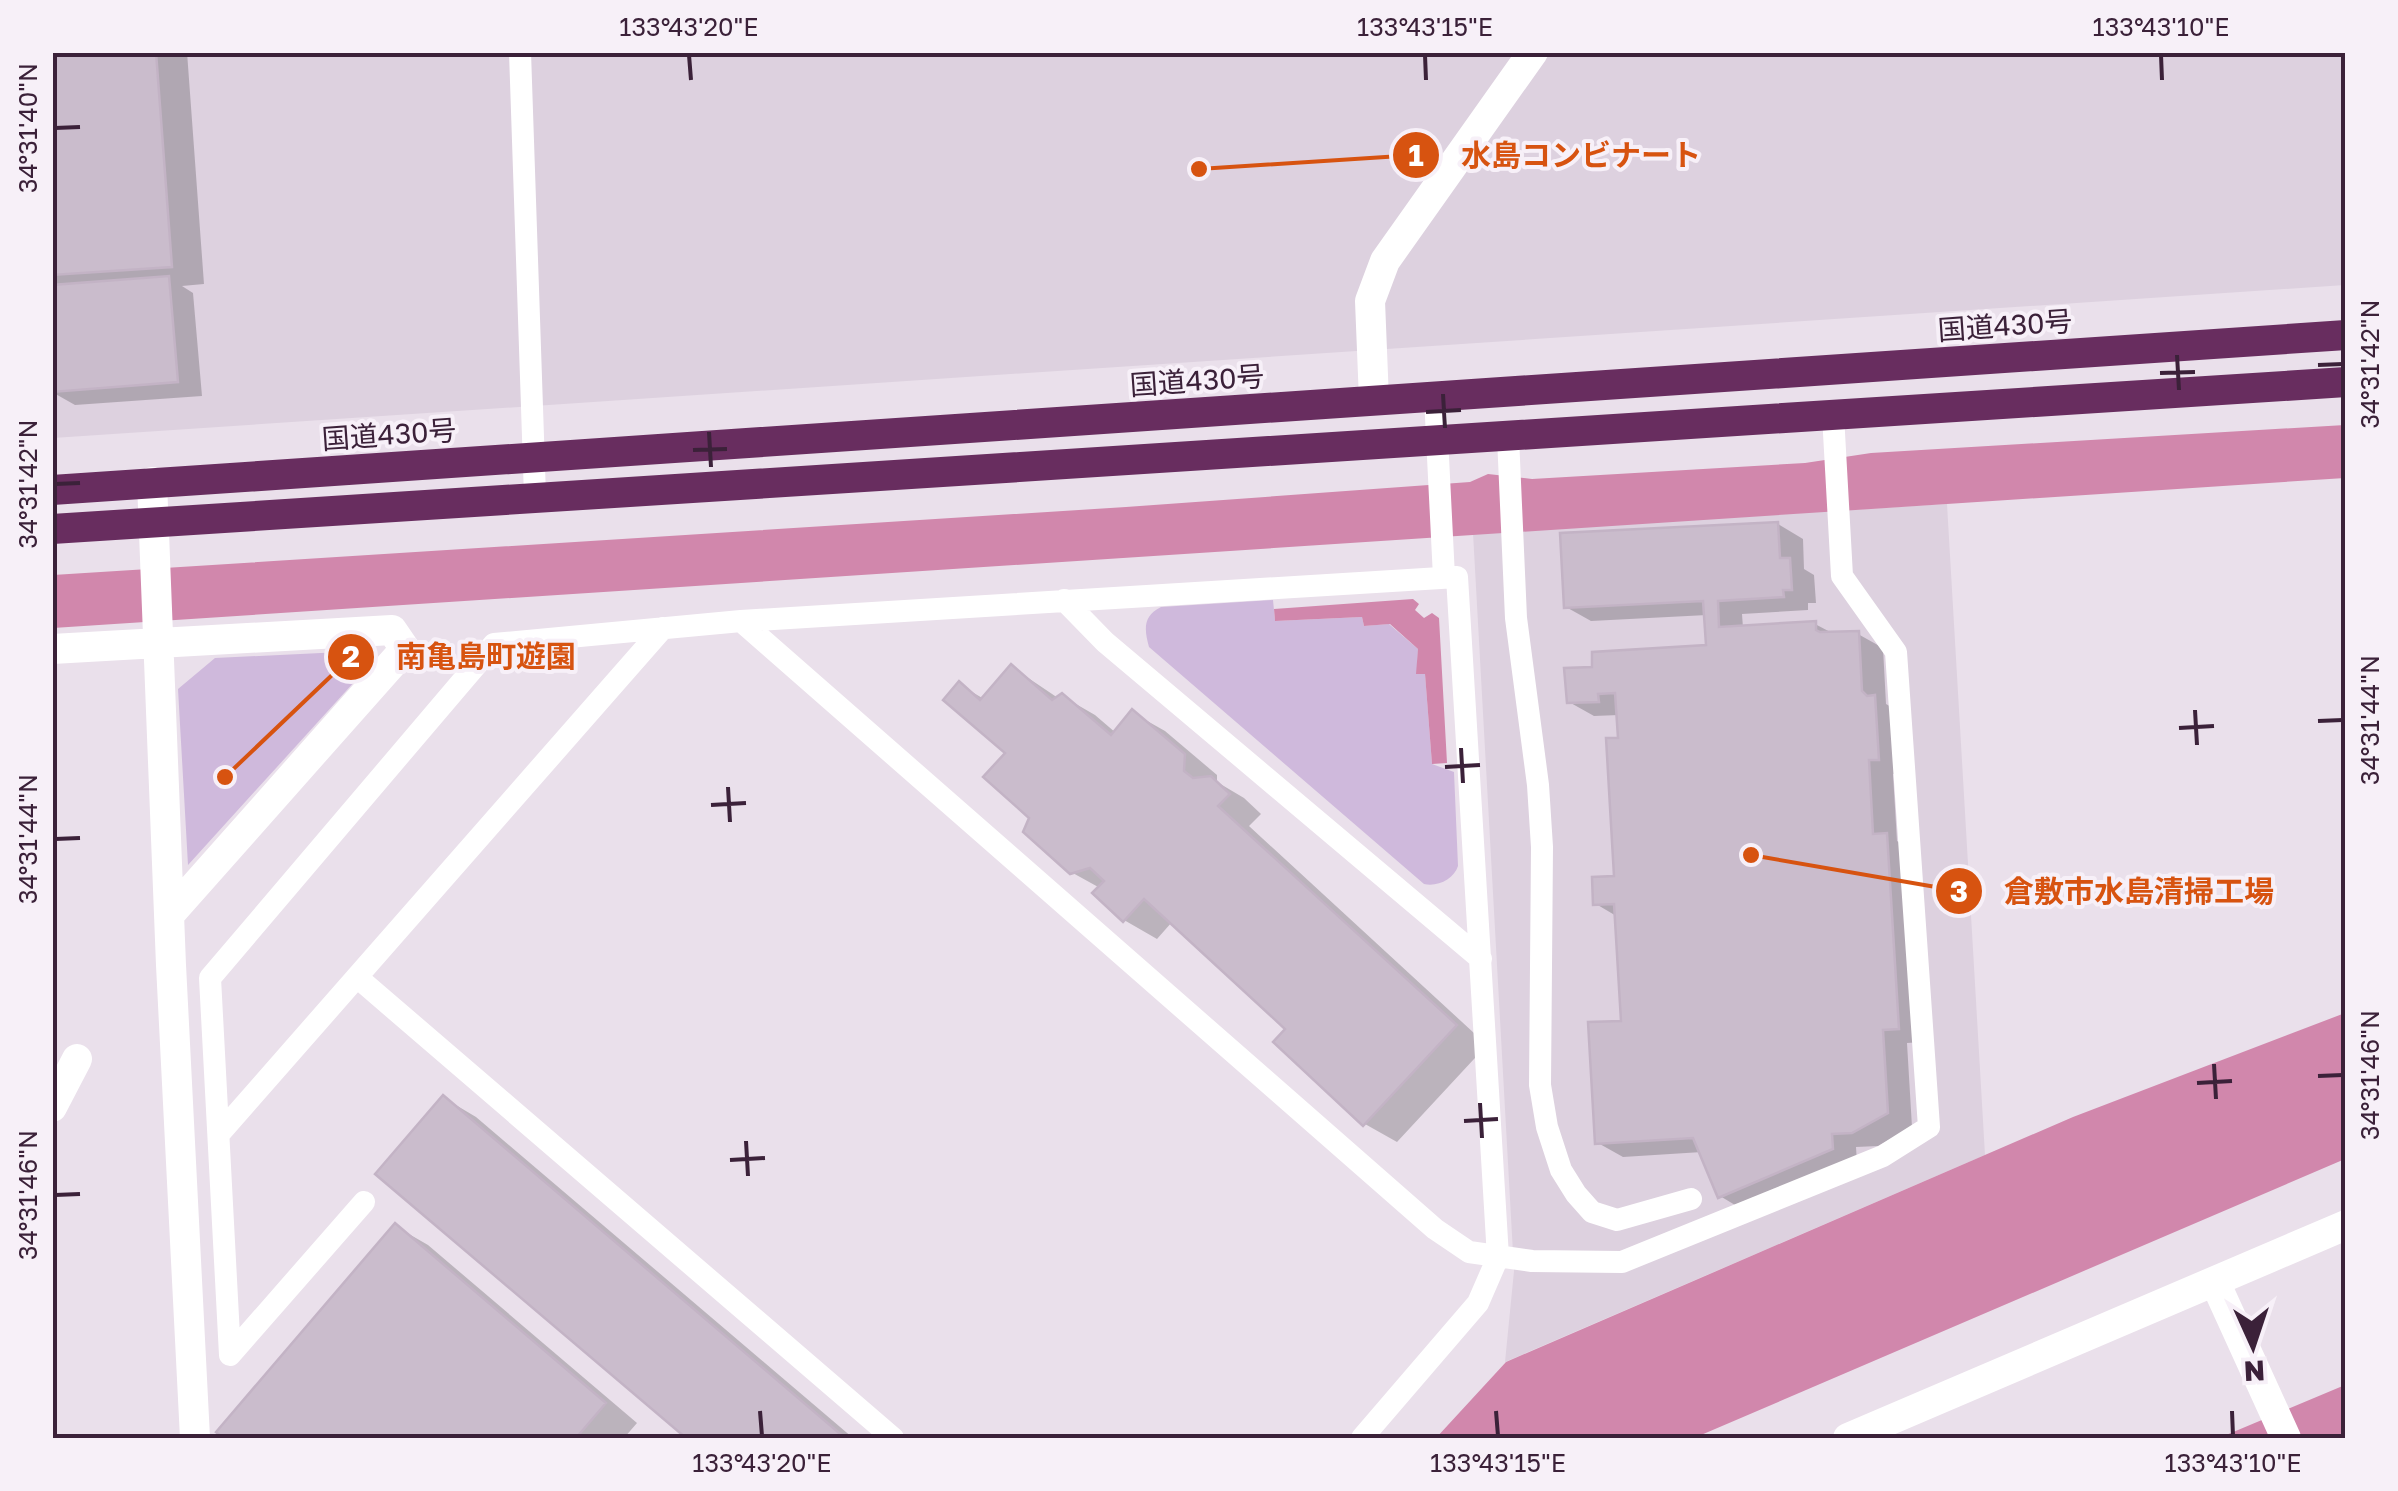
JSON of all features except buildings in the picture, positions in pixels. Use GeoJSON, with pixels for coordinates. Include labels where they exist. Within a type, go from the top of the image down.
{"type":"FeatureCollection","features":[{"type":"Feature","properties":{"kind":"highway","name":"国道430号"},"geometry":{"type":"LineString","coordinates":[[52,490],[2346,335]]}},
{"type":"Feature","properties":{"kind":"highway"},"geometry":{"type":"LineString","coordinates":[[52,529],[2346,382]]}},
{"type":"Feature","properties":{"kind":"street"},"geometry":{"type":"LineString","coordinates":[[1374,400],[1370,301],[1385,261],[1534,52]]}},
{"type":"Feature","properties":{"kind":"street"},"geometry":{"type":"LineString","coordinates":[[152,482],[195,1438]]}},
{"type":"Feature","properties":{"kind":"street"},"geometry":{"type":"LineString","coordinates":[[52,649],[158,635],[210,642],[392,630],[405,649],[170,914]]}},
{"type":"Feature","properties":{"kind":"street"},"geometry":{"type":"LineString","coordinates":[[52,1106],[77,1058]]}},
{"type":"Feature","properties":{"kind":"street"},"geometry":{"type":"LineString","coordinates":[[1848,1438],[2346,1225]]}},
{"type":"Feature","properties":{"kind":"street"},"geometry":{"type":"LineString","coordinates":[[2215,1282],[2286,1438]]}},
{"type":"Feature","properties":{"kind":"lane"},"geometry":{"type":"LineString","coordinates":[[520,52],[534,496]]}},
{"type":"Feature","properties":{"kind":"lane"},"geometry":{"type":"LineString","coordinates":[[1435,396],[1444,577]]}},
{"type":"Feature","properties":{"kind":"lane"},"geometry":{"type":"LineString","coordinates":[[741,621],[1435,1229],[1469,1252],[1581,1263],[1622,1262],[1883,1156],[1929,1127],[1896,652],[1842,576],[1832,416]]}},
{"type":"Feature","properties":{"kind":"lane"},"geometry":{"type":"LineString","coordinates":[[1508,437],[1516,618],[1540,816],[1540,1085],[1547,1127],[1561,1170],[1592,1212],[1617,1220],[1692,1199]]}},
{"type":"Feature","properties":{"kind":"lane"},"geometry":{"type":"LineString","coordinates":[[364,1202],[230,1355],[210,978],[494,644],[741,621],[1458,576],[1498,1257],[1478,1303],[1362,1438]]}},
{"type":"Feature","properties":{"kind":"lane"},"geometry":{"type":"LineString","coordinates":[[1064,600],[1106,642],[1481,960]]}},
{"type":"Feature","properties":{"kind":"lane"},"geometry":{"type":"LineString","coordinates":[[219,1134],[663,628]]}},
{"type":"Feature","properties":{"kind":"lane"},"geometry":{"type":"LineString","coordinates":[[358,977],[893,1438]]}},
{"type":"Feature","properties":{"kind":"shaded area"},"geometry":{"type":"Polygon","coordinates":[[[53,53],[2345,53],[2345,285],[53,438],[53,53]]]}},
{"type":"Feature","properties":{"kind":"shaded area"},"geometry":{"type":"Polygon","coordinates":[[[2345,425],[2345,478],[53,628],[53,575],[1126,507],[1470,482],[1488,474],[1532,479],[1805,463],[1871,453],[2345,425]]]}},
{"type":"Feature","properties":{"kind":"shaded area"},"geometry":{"type":"Polygon","coordinates":[[[1947,504],[1985,1155],[1505,1362],[1514,1271],[1473,533],[1947,504]]]}},
{"type":"Feature","properties":{"kind":"shaded area"},"geometry":{"type":"Polygon","coordinates":[[[1413,599],[1419,604],[1415,610],[1424,618],[1432,613],[1439,618],[1447,763],[1432,764],[1425,674],[1416,674],[1418,649],[1390,624],[1364,626],[1362,617],[1275,621],[1274,609],[1413,599]]]}},
{"type":"Feature","properties":{"kind":"shaded area"},"geometry":{"type":"Polygon","coordinates":[[[1273,600],[1275,621],[1362,617],[1364,626],[1389,624],[1418,649],[1417,674],[1425,674],[1432,764],[1454,772],[1458,866],[1445,881],[1424,884],[1149,647],[1146,624],[1161,607],[1273,600]]]}},
{"type":"Feature","properties":{"kind":"shaded area"},"geometry":{"type":"Polygon","coordinates":[[[362,651],[366,669],[188,865],[178,689],[215,658],[362,651]]]}},
{"type":"Feature","properties":{"kind":"shaded area"},"geometry":{"type":"Polygon","coordinates":[[[2345,1013],[2345,1159],[1694,1438],[1436,1438],[1506,1362],[2073,1117],[2345,1013]]]}},
{"type":"Feature","properties":{"kind":"shaded area"},"geometry":{"type":"Polygon","coordinates":[[[2345,1385],[2345,1432],[2331,1438],[2219,1438],[2345,1385]]]}},
{"type":"Feature","properties":{"kind":"place","name":"水島コンビナート"},"geometry":{"type":"Point","coordinates":[1199,169]}},
{"type":"Feature","properties":{"kind":"place","name":"南亀島町遊園"},"geometry":{"type":"Point","coordinates":[225,777]}},
{"type":"Feature","properties":{"kind":"place","name":"倉敷市水島清掃工場"},"geometry":{"type":"Point","coordinates":[1751,855]}}]}
